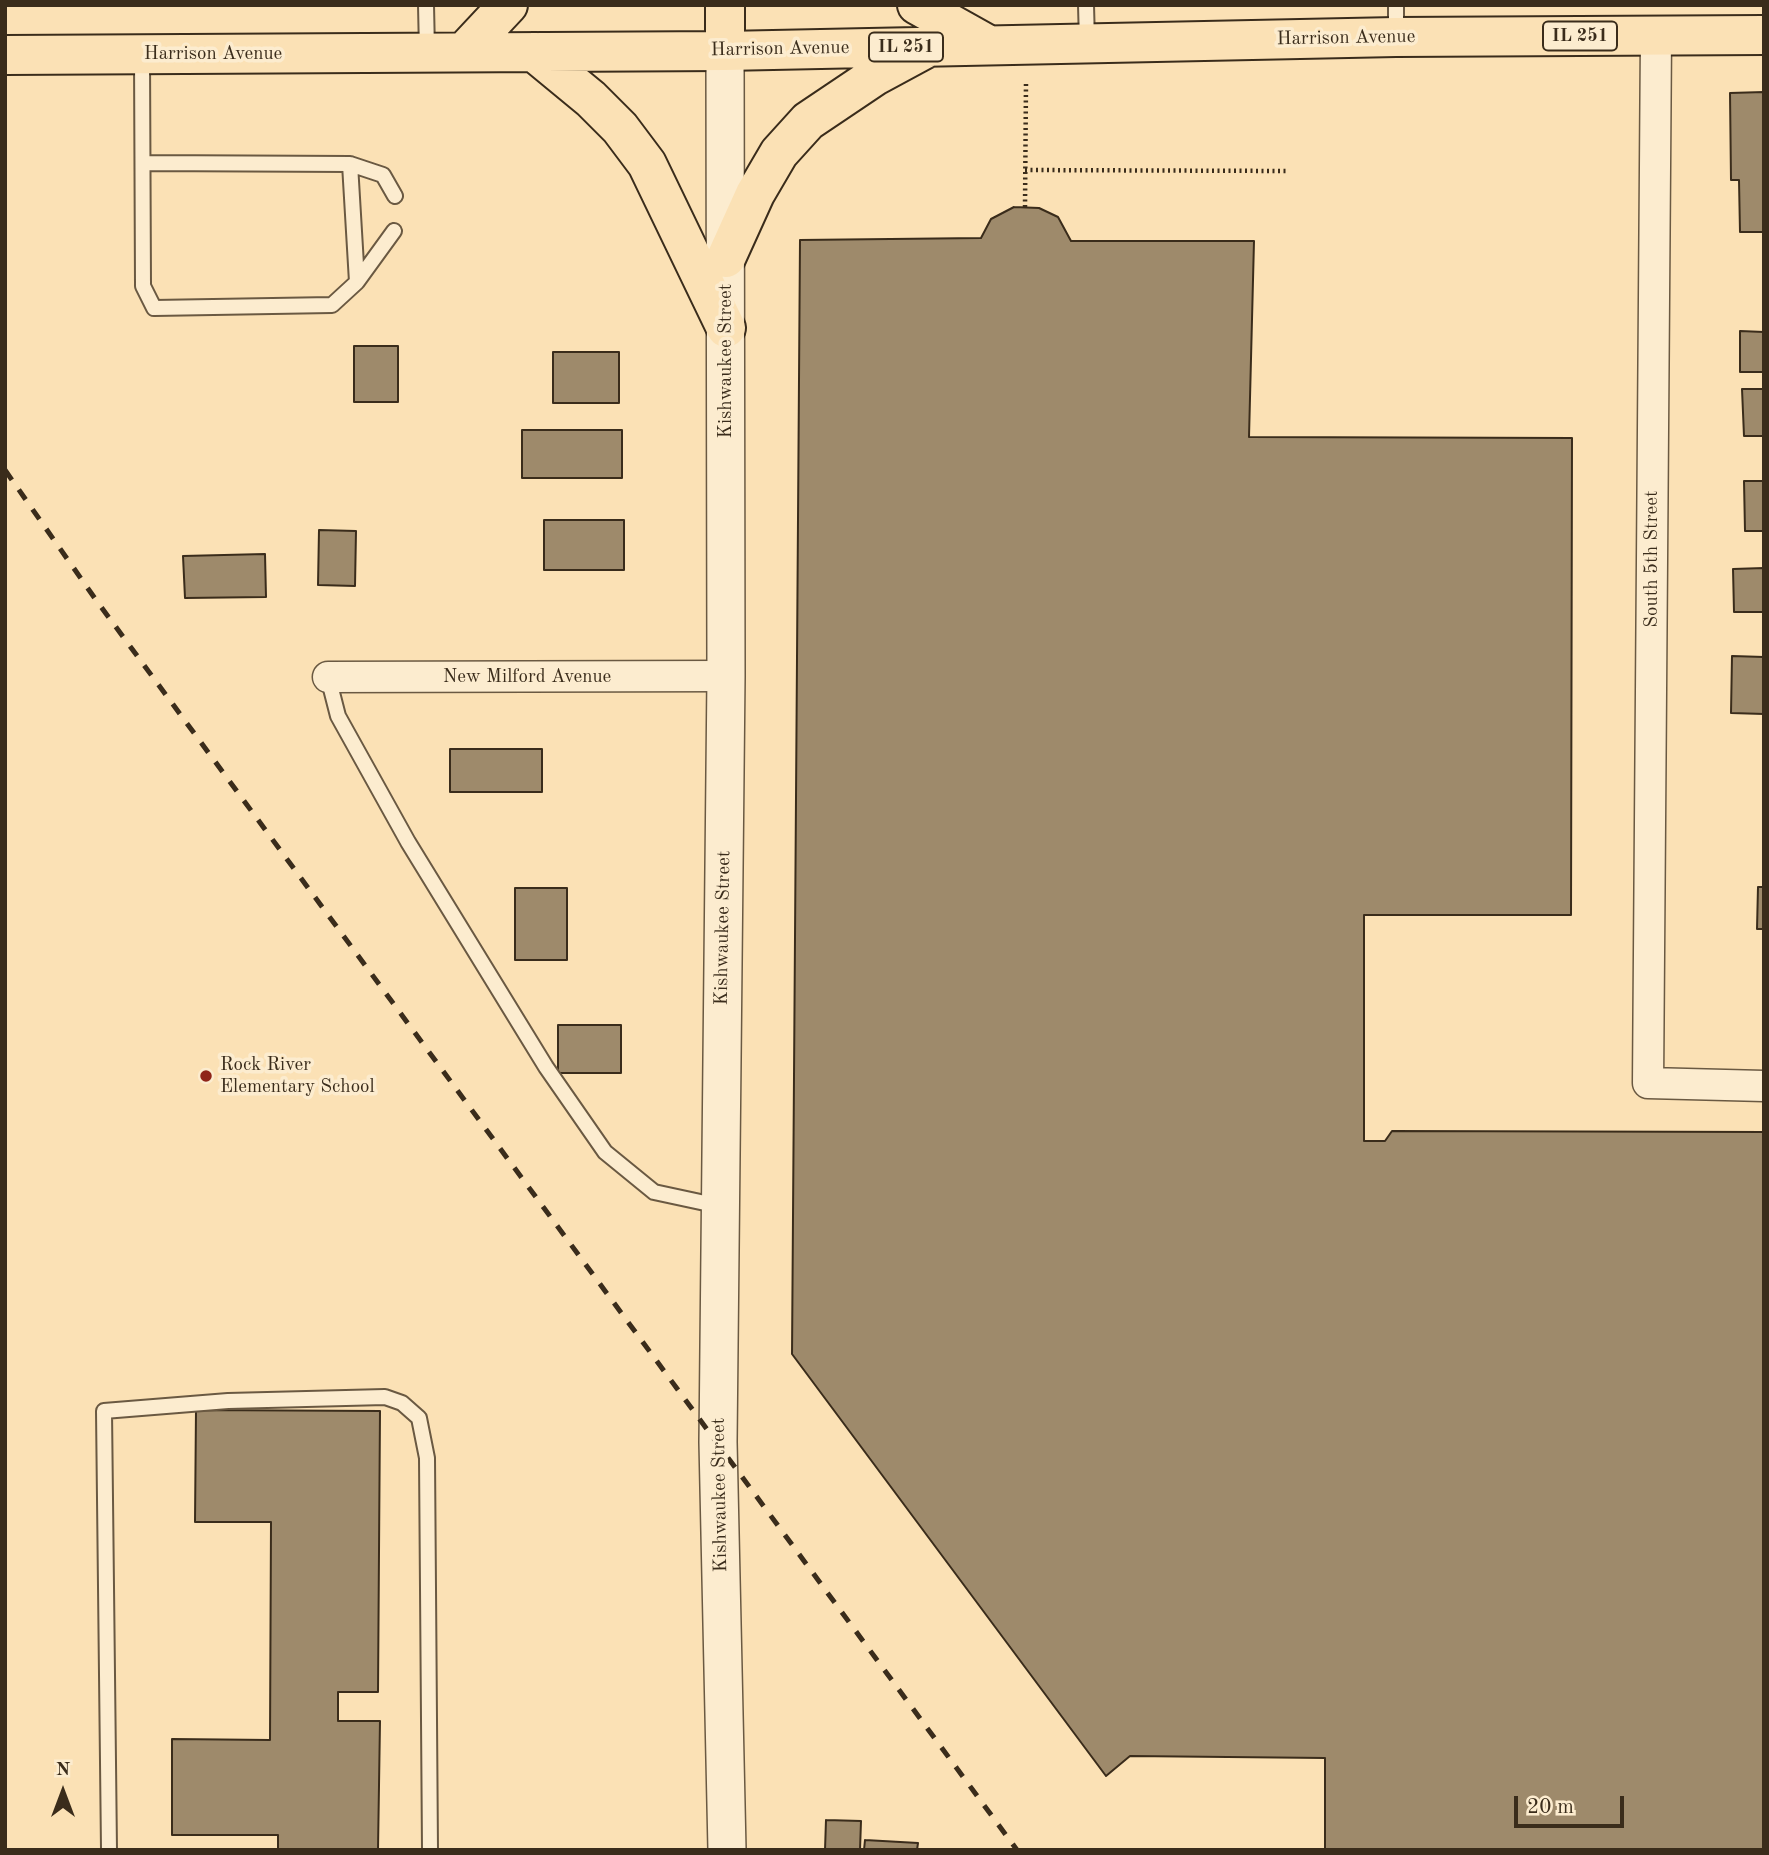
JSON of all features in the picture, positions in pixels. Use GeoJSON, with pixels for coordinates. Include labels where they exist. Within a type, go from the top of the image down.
{"type":"FeatureCollection","features":[{"type":"Feature","properties":{"kind":"main road"},"geometry":{"type":"LineString","coordinates":[[445,52],[508,5]]}},
{"type":"Feature","properties":{"kind":"main road","name":"Kishwaukee Street"},"geometry":{"type":"LineString","coordinates":[[725,5],[725,51]]}},
{"type":"Feature","properties":{"kind":"main road"},"geometry":{"type":"LineString","coordinates":[[917,5],[989,45]]}},
{"type":"Feature","properties":{"kind":"main road","name":"Harrison Avenue"},"geometry":{"type":"LineString","coordinates":[[5,55],[725,51],[1087,43],[1396,21],[1656,36],[1764,35]]}},
{"type":"Feature","properties":{"kind":"main road"},"geometry":{"type":"LineString","coordinates":[[726,258],[755,194],[779,153],[808,121],[876,76],[929,46]]}},
{"type":"Feature","properties":{"kind":"main road"},"geometry":{"type":"LineString","coordinates":[[534,52],[600,108],[620,128],[647,164],[726,328]]}},
{"type":"Feature","properties":{"kind":"street","name":"South 5th Street"},"geometry":{"type":"LineString","coordinates":[[1656,36],[1648,1083],[1764,1086]]}},
{"type":"Feature","properties":{"kind":"street","name":"Kishwaukee Street"},"geometry":{"type":"LineString","coordinates":[[725,51],[726,676],[718,1442],[727,1850]]}},
{"type":"Feature","properties":{"kind":"street","name":"New Milford Avenue"},"geometry":{"type":"LineString","coordinates":[[328,677],[726,676]]}},
{"type":"Feature","properties":{"kind":"lane"},"geometry":{"type":"LineString","coordinates":[[426,5],[445,52]]}},
{"type":"Feature","properties":{"kind":"lane"},"geometry":{"type":"LineString","coordinates":[[1086,5],[1087,43]]}},
{"type":"Feature","properties":{"kind":"lane"},"geometry":{"type":"LineString","coordinates":[[142,54],[143,286],[154,308],[332,305],[357,282],[394,231]]}},
{"type":"Feature","properties":{"kind":"lane"},"geometry":{"type":"LineString","coordinates":[[143,163],[350,164],[383,176],[394,196]]}},
{"type":"Feature","properties":{"kind":"lane"},"geometry":{"type":"LineString","coordinates":[[350,164],[357,282]]}},
{"type":"Feature","properties":{"kind":"lane"},"geometry":{"type":"LineString","coordinates":[[328,677],[338,716],[408,842],[546,1067],[605,1152],[654,1192],[721,1206]]}},
{"type":"Feature","properties":{"kind":"lane"},"geometry":{"type":"LineString","coordinates":[[109,1850],[104,1411],[228,1401],[385,1397],[402,1404],[419,1418],[427,1458],[430,1850]]}},
{"type":"Feature","properties":{"kind":"path"},"geometry":{"type":"LineString","coordinates":[[1025,207],[1026,44]]}},
{"type":"Feature","properties":{"kind":"path"},"geometry":{"type":"LineString","coordinates":[[1025,170],[1286,171]]}},
{"type":"Feature","properties":{"kind":"building"},"geometry":{"type":"Polygon","coordinates":[[[1764,92],[1764,232],[1740,232],[1739,180],[1731,180],[1730,93],[1764,92]]]}},
{"type":"Feature","properties":{"kind":"building"},"geometry":{"type":"Polygon","coordinates":[[[1014,207],[1039,208],[1058,217],[1071,241],[1254,241],[1249,437],[1572,438],[1571,915],[1364,915],[1364,1141],[1385,1141],[1392,1131],[1764,1132],[1764,1850],[1325,1850],[1325,1758],[1130,1756],[1106,1776],[792,1354],[800,240],[981,238],[991,219],[1014,207]]]}},
{"type":"Feature","properties":{"kind":"building"},"geometry":{"type":"Polygon","coordinates":[[[1740,331],[1764,332],[1764,372],[1740,372],[1740,331]]]}},
{"type":"Feature","properties":{"kind":"building"},"geometry":{"type":"Polygon","coordinates":[[[354,346],[398,346],[398,402],[354,402],[354,346]]]}},
{"type":"Feature","properties":{"kind":"building"},"geometry":{"type":"Polygon","coordinates":[[[553,352],[619,352],[619,403],[553,403],[553,352]]]}},
{"type":"Feature","properties":{"kind":"building"},"geometry":{"type":"Polygon","coordinates":[[[1742,389],[1764,389],[1764,436],[1744,436],[1742,389]]]}},
{"type":"Feature","properties":{"kind":"building"},"geometry":{"type":"Polygon","coordinates":[[[522,430],[622,430],[622,478],[522,478],[522,430]]]}},
{"type":"Feature","properties":{"kind":"building"},"geometry":{"type":"Polygon","coordinates":[[[1744,481],[1764,481],[1764,531],[1745,531],[1744,481]]]}},
{"type":"Feature","properties":{"kind":"building"},"geometry":{"type":"Polygon","coordinates":[[[544,520],[624,520],[624,570],[544,570],[544,520]]]}},
{"type":"Feature","properties":{"kind":"building"},"geometry":{"type":"Polygon","coordinates":[[[319,530],[356,531],[355,586],[318,585],[319,530]]]}},
{"type":"Feature","properties":{"kind":"building"},"geometry":{"type":"Polygon","coordinates":[[[265,554],[266,597],[185,598],[183,556],[265,554]]]}},
{"type":"Feature","properties":{"kind":"building"},"geometry":{"type":"Polygon","coordinates":[[[1764,568],[1764,612],[1734,612],[1733,569],[1764,568]]]}},
{"type":"Feature","properties":{"kind":"building"},"geometry":{"type":"Polygon","coordinates":[[[1732,656],[1764,657],[1764,714],[1731,713],[1732,656]]]}},
{"type":"Feature","properties":{"kind":"building"},"geometry":{"type":"Polygon","coordinates":[[[450,749],[542,749],[542,792],[450,792],[450,749]]]}},
{"type":"Feature","properties":{"kind":"building"},"geometry":{"type":"Polygon","coordinates":[[[1758,887],[1764,887],[1764,929],[1757,929],[1758,887]]]}},
{"type":"Feature","properties":{"kind":"building"},"geometry":{"type":"Polygon","coordinates":[[[515,888],[567,888],[567,960],[515,960],[515,888]]]}},
{"type":"Feature","properties":{"kind":"building"},"geometry":{"type":"Polygon","coordinates":[[[558,1025],[621,1025],[621,1073],[558,1073],[558,1025]]]}},
{"type":"Feature","properties":{"kind":"building"},"geometry":{"type":"Polygon","coordinates":[[[196,1410],[380,1411],[378,1692],[338,1692],[338,1721],[380,1721],[378,1850],[278,1850],[278,1835],[172,1835],[172,1739],[270,1740],[271,1522],[195,1522],[196,1410]]]}},
{"type":"Feature","properties":{"kind":"building"},"geometry":{"type":"Polygon","coordinates":[[[826,1820],[861,1821],[860,1850],[825,1850],[826,1820]]]}},
{"type":"Feature","properties":{"kind":"building"},"geometry":{"type":"Polygon","coordinates":[[[865,1840],[918,1843],[917,1850],[864,1850],[865,1840]]]}},
{"type":"Feature","properties":{"kind":"railway"},"geometry":{"type":"LineString","coordinates":[[5,470],[96,600],[1017,1850]]}},
{"type":"Feature","properties":{"kind":"place","name":"Rock River Elementary School"},"geometry":{"type":"Point","coordinates":[206,1076]}}]}
